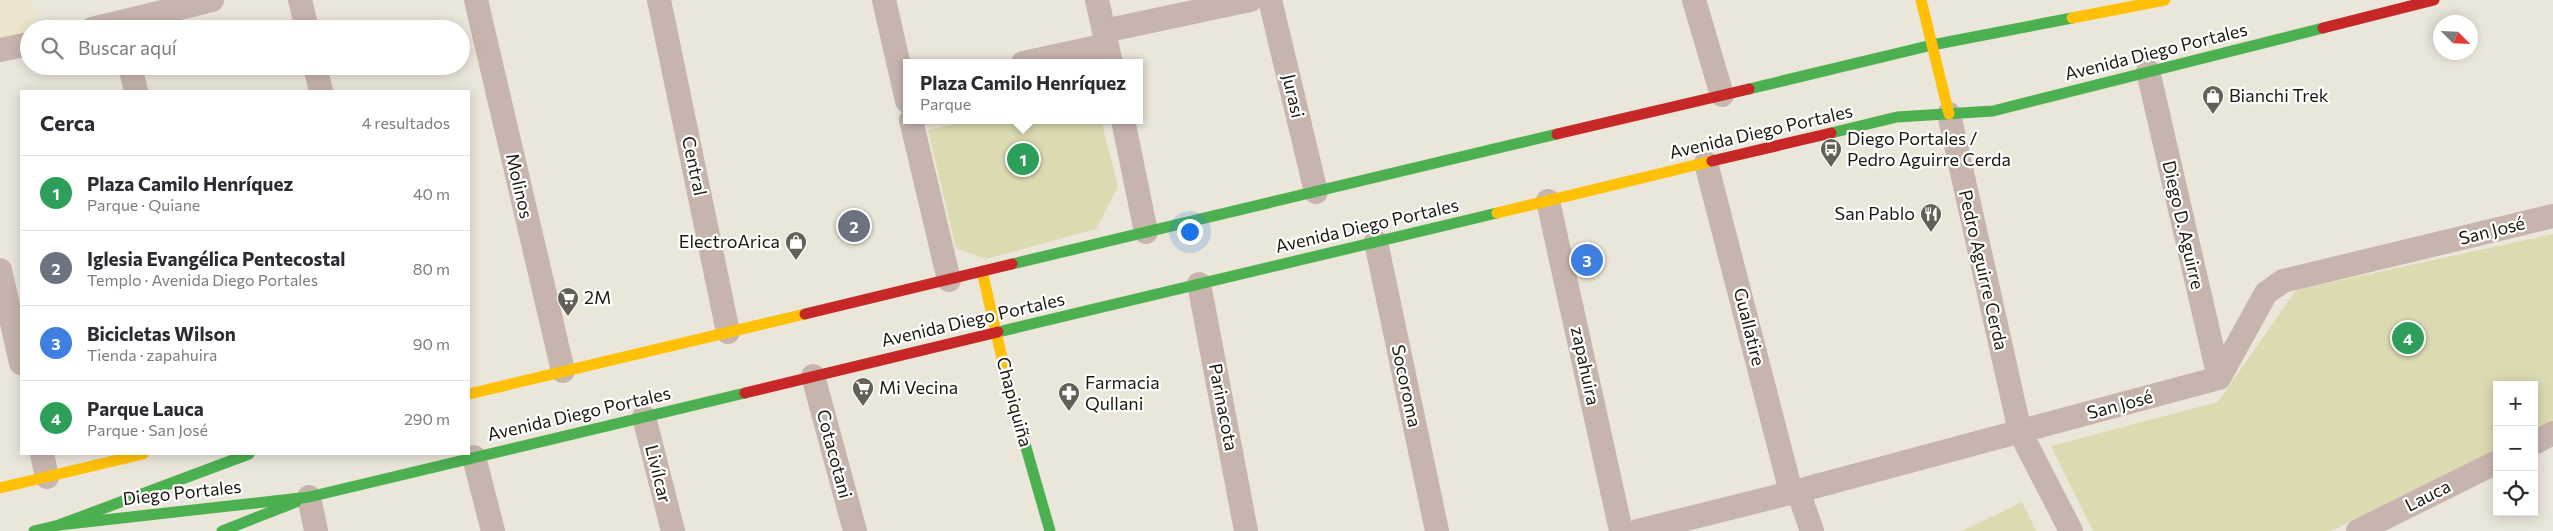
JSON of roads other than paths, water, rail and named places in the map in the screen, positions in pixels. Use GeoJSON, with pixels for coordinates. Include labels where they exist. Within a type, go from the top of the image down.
{"type":"FeatureCollection","features":[{"type":"Feature","properties":{"kind":"main road","name":"Pedro Aguirre Cerda"},"geometry":{"type":"LineString","coordinates":[[1921,0],[1949,114]]}},
{"type":"Feature","properties":{"kind":"main road","name":"Avenida Diego Portales"},"geometry":{"type":"LineString","coordinates":[[309,497],[1898,117],[1993,111],[2434,0]]}},
{"type":"Feature","properties":{"kind":"main road"},"geometry":{"type":"LineString","coordinates":[[470,394],[1932,45],[2157,1]]}},
{"type":"Feature","properties":{"kind":"main road","name":"Chapiquiña"},"geometry":{"type":"LineString","coordinates":[[982,271],[996,332],[1050,531]]}},
{"type":"Feature","properties":{"kind":"main road"},"geometry":{"type":"LineString","coordinates":[[0,488],[139,455]]}},
{"type":"Feature","properties":{"kind":"main road","name":"Diego Portales"},"geometry":{"type":"LineString","coordinates":[[34,531],[59,524],[246,455]]}},
{"type":"Feature","properties":{"kind":"main road"},"geometry":{"type":"LineString","coordinates":[[222,531],[309,497]]}},
{"type":"Feature","properties":{"kind":"main road","name":"Diego Portales"},"geometry":{"type":"LineString","coordinates":[[59,524],[309,497]]}},
{"type":"Feature","properties":{"kind":"street"},"geometry":{"type":"LineString","coordinates":[[139,20],[212,0]]}},
{"type":"Feature","properties":{"kind":"street"},"geometry":{"type":"LineString","coordinates":[[300,0],[305,20]]}},
{"type":"Feature","properties":{"kind":"street","name":"Molinos"},"geometry":{"type":"LineString","coordinates":[[476,0],[562,372]]}},
{"type":"Feature","properties":{"kind":"street","name":"Central"},"geometry":{"type":"LineString","coordinates":[[659,0],[728,332]]}},
{"type":"Feature","properties":{"kind":"street"},"geometry":{"type":"LineString","coordinates":[[884,0],[903,79]]}},
{"type":"Feature","properties":{"kind":"street"},"geometry":{"type":"LineString","coordinates":[[1097,0],[1107,46]]}},
{"type":"Feature","properties":{"kind":"street"},"geometry":{"type":"LineString","coordinates":[[1044,59],[1107,46],[1250,0]]}},
{"type":"Feature","properties":{"kind":"street","name":"Jurasi"},"geometry":{"type":"LineString","coordinates":[[1270,0],[1316,192]]}},
{"type":"Feature","properties":{"kind":"street"},"geometry":{"type":"LineString","coordinates":[[1694,0],[1722,95]]}},
{"type":"Feature","properties":{"kind":"street"},"geometry":{"type":"LineString","coordinates":[[0,50],[20,46]]}},
{"type":"Feature","properties":{"kind":"street","name":"Diego D. Aguirre"},"geometry":{"type":"LineString","coordinates":[[2148,71],[2219,378]]}},
{"type":"Feature","properties":{"kind":"street"},"geometry":{"type":"LineString","coordinates":[[132,75],[136,90]]}},
{"type":"Feature","properties":{"kind":"street"},"geometry":{"type":"LineString","coordinates":[[317,75],[321,90]]}},
{"type":"Feature","properties":{"kind":"street","name":"Pedro Aguirre Cerda"},"geometry":{"type":"LineString","coordinates":[[1949,114],[2020,432],[2071,531]]}},
{"type":"Feature","properties":{"kind":"street"},"geometry":{"type":"LineString","coordinates":[[912,124],[948,280]]}},
{"type":"Feature","properties":{"kind":"street"},"geometry":{"type":"LineString","coordinates":[[1124,124],[1146,232]]}},
{"type":"Feature","properties":{"kind":"street","name":"Guallatire"},"geometry":{"type":"LineString","coordinates":[[1706,163],[1794,492],[1812,531]]}},
{"type":"Feature","properties":{"kind":"street","name":"zapahuira"},"geometry":{"type":"LineString","coordinates":[[1548,201],[1621,531]]}},
{"type":"Feature","properties":{"kind":"street","name":"San José"},"geometry":{"type":"LineString","coordinates":[[1638,531],[1794,492],[2219,378],[2266,292],[2283,281],[2553,216]]}},
{"type":"Feature","properties":{"kind":"street","name":"Socoroma"},"geometry":{"type":"LineString","coordinates":[[1376,242],[1437,531]]}},
{"type":"Feature","properties":{"kind":"street"},"geometry":{"type":"LineString","coordinates":[[0,270],[20,359]]}},
{"type":"Feature","properties":{"kind":"street","name":"Parinacota"},"geometry":{"type":"LineString","coordinates":[[1199,284],[1246,531]]}},
{"type":"Feature","properties":{"kind":"street","name":"Cotacotani"},"geometry":{"type":"LineString","coordinates":[[813,376],[856,531]]}},
{"type":"Feature","properties":{"kind":"street","name":"Livílcar"},"geometry":{"type":"LineString","coordinates":[[644,417],[673,531]]}},
{"type":"Feature","properties":{"kind":"street"},"geometry":{"type":"LineString","coordinates":[[2538,441],[2553,434]]}},
{"type":"Feature","properties":{"kind":"street"},"geometry":{"type":"LineString","coordinates":[[42,455],[47,477]]}},
{"type":"Feature","properties":{"kind":"street"},"geometry":{"type":"LineString","coordinates":[[474,457],[493,531]]}},
{"type":"Feature","properties":{"kind":"street","name":"Lauca"},"geometry":{"type":"LineString","coordinates":[[2358,531],[2493,464]]}},
{"type":"Feature","properties":{"kind":"street"},"geometry":{"type":"LineString","coordinates":[[309,497],[316,531]]}},
{"type":"Feature","properties":{"kind":"place","name":"Bianchi Trek"},"geometry":{"type":"Point","coordinates":[2213,115]}},
{"type":"Feature","properties":{"kind":"place","name":"Plaza Camilo Henríquez"},"geometry":{"type":"Point","coordinates":[1023,159]}},
{"type":"Feature","properties":{"kind":"place","name":"Diego Portales / Pedro Aguirre Cerda"},"geometry":{"type":"Point","coordinates":[1831,168]}},
{"type":"Feature","properties":{"kind":"place","name":"Iglesia Evangélica Pentecostal"},"geometry":{"type":"Point","coordinates":[854,226]}},
{"type":"Feature","properties":{"kind":"place","name":"San Pablo"},"geometry":{"type":"Point","coordinates":[1931,233]}},
{"type":"Feature","properties":{"kind":"place","name":"Bicicletas Wilson"},"geometry":{"type":"Point","coordinates":[1587,260]}},
{"type":"Feature","properties":{"kind":"place","name":"ElectroArica"},"geometry":{"type":"Point","coordinates":[796,261]}},
{"type":"Feature","properties":{"kind":"place","name":"2M"},"geometry":{"type":"Point","coordinates":[568,317]}},
{"type":"Feature","properties":{"kind":"place","name":"Parque Lauca"},"geometry":{"type":"Point","coordinates":[2408,338]}},
{"type":"Feature","properties":{"kind":"place","name":"Mi Vecina"},"geometry":{"type":"Point","coordinates":[863,407]}},
{"type":"Feature","properties":{"kind":"place","name":"Farmacia Qullani"},"geometry":{"type":"Point","coordinates":[1069,412]}}]}
